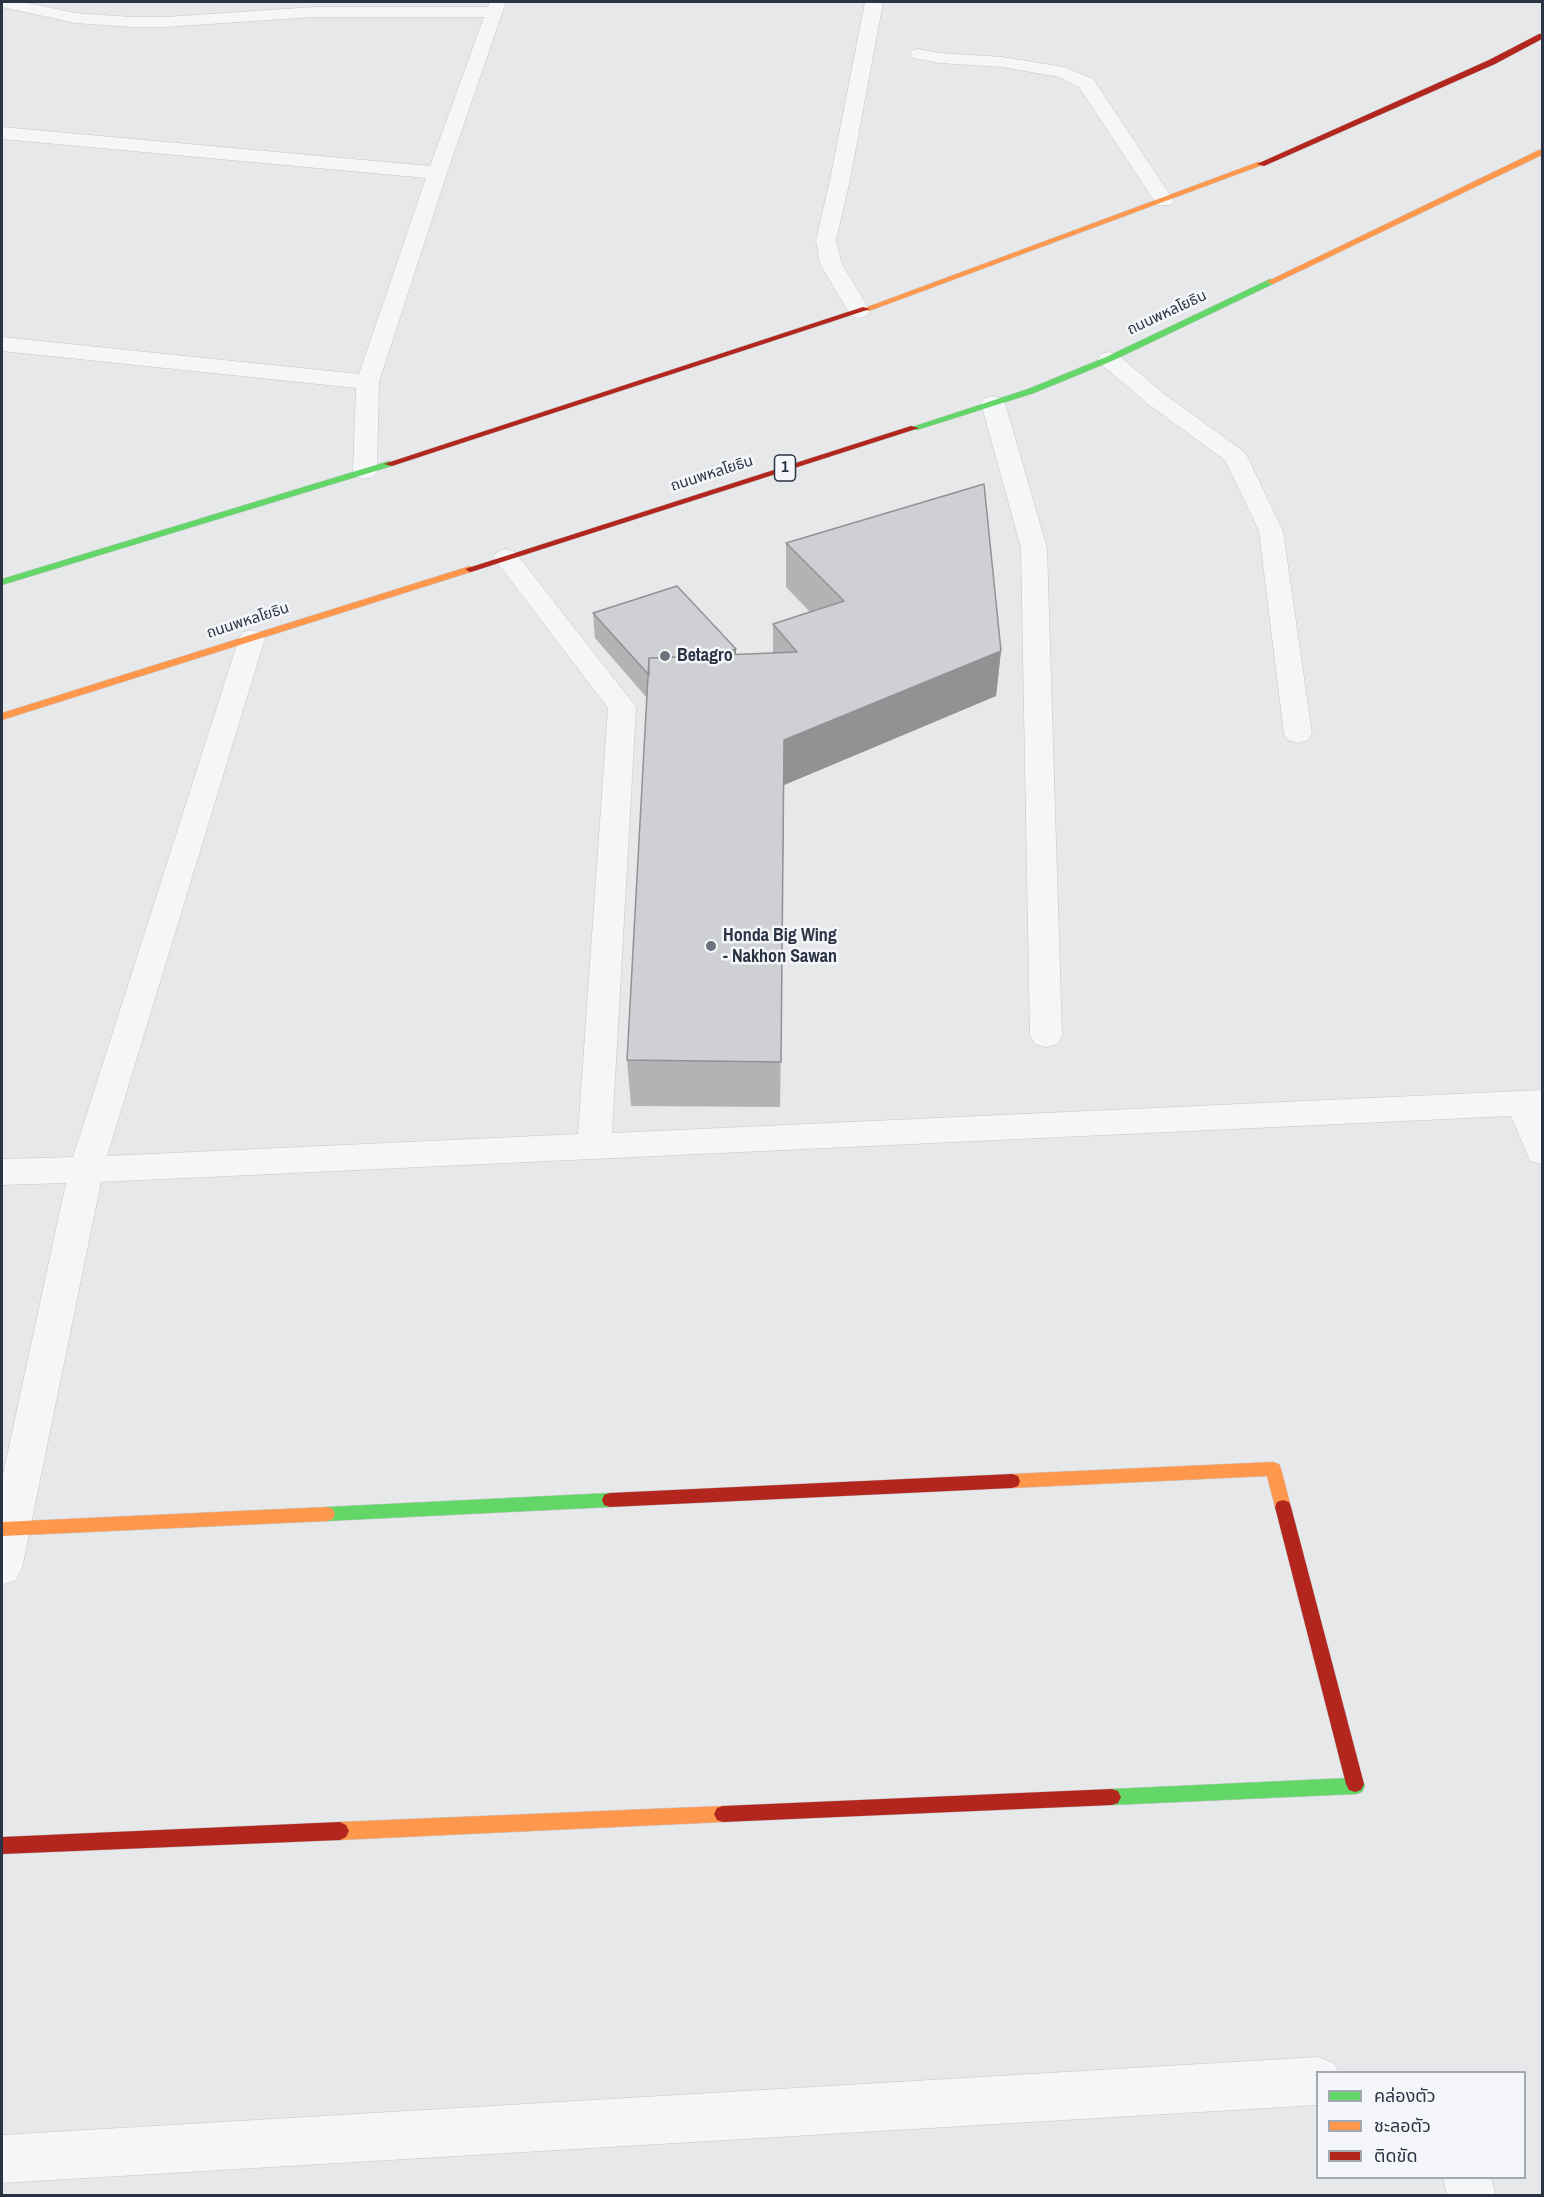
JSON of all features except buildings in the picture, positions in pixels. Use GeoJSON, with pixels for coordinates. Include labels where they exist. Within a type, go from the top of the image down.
{"type":"FeatureCollection","features":[{"type":"Feature","properties":{"kind":"main road"},"geometry":{"type":"LineString","coordinates":[[2,582],[364,472],[859,311],[1164,201],[1281,156],[1492,62],[1542,36]]}},
{"type":"Feature","properties":{"kind":"main road","name":"ถนนพหลโยธิน"},"geometry":{"type":"LineString","coordinates":[[2,717],[1031,390],[1109,358],[1542,152]]}},
{"type":"Feature","properties":{"kind":"main road"},"geometry":{"type":"LineString","coordinates":[[2,1846],[1356,1786],[1273,1469],[6,1528]]}},
{"type":"Feature","properties":{"kind":"street"},"geometry":{"type":"LineString","coordinates":[[2,2],[75,18],[132,22],[165,22],[314,12],[495,7],[368,382],[364,472]]}},
{"type":"Feature","properties":{"kind":"street"},"geometry":{"type":"LineString","coordinates":[[859,311],[831,264],[826,240],[840,180],[874,2]]}},
{"type":"Feature","properties":{"kind":"street"},"geometry":{"type":"LineString","coordinates":[[919,54],[1064,72],[1086,83],[1164,201]]}},
{"type":"Feature","properties":{"kind":"street"},"geometry":{"type":"LineString","coordinates":[[2,133],[437,173]]}},
{"type":"Feature","properties":{"kind":"street"},"geometry":{"type":"LineString","coordinates":[[2,344],[368,382]]}},
{"type":"Feature","properties":{"kind":"street"},"geometry":{"type":"LineString","coordinates":[[1109,358],[1156,399],[1235,456],[1271,531],[1298,734]]}},
{"type":"Feature","properties":{"kind":"street"},"geometry":{"type":"LineString","coordinates":[[993,403],[1034,548],[1046,1036]]}},
{"type":"Feature","properties":{"kind":"street"},"geometry":{"type":"LineString","coordinates":[[506,557],[622,708],[594,1147]]}},
{"type":"Feature","properties":{"kind":"street"},"geometry":{"type":"LineString","coordinates":[[2,1568],[6,1528],[86,1170],[252,638]]}},
{"type":"Feature","properties":{"kind":"street"},"geometry":{"type":"LineString","coordinates":[[2,1172],[594,1147],[1533,1102],[1542,1152]]}},
{"type":"Feature","properties":{"kind":"street"},"geometry":{"type":"LineString","coordinates":[[2,2159],[1316,2081]]}},
{"type":"Feature","properties":{"kind":"street"},"geometry":{"type":"LineString","coordinates":[[1467,2179],[1472,2196]]}},
{"type":"Feature","properties":{"kind":"traffic: fast"},"geometry":{"type":"LineString","coordinates":[[914,428],[1031,391],[1109,359],[1270,282]]}},
{"type":"Feature","properties":{"kind":"traffic: fast"},"geometry":{"type":"LineString","coordinates":[[2,582],[389,464]]}},
{"type":"Feature","properties":{"kind":"traffic: fast"},"geometry":{"type":"LineString","coordinates":[[327,1514],[610,1500]]}},
{"type":"Feature","properties":{"kind":"traffic: fast"},"geometry":{"type":"LineString","coordinates":[[1112,1797],[1356,1786],[1355,1784]]}},
{"type":"Feature","properties":{"kind":"traffic: slow"},"geometry":{"type":"LineString","coordinates":[[1270,282],[1542,152]]}},
{"type":"Feature","properties":{"kind":"traffic: slow"},"geometry":{"type":"LineString","coordinates":[[866,309],[1261,164]]}},
{"type":"Feature","properties":{"kind":"traffic: slow"},"geometry":{"type":"LineString","coordinates":[[2,717],[470,569]]}},
{"type":"Feature","properties":{"kind":"traffic: slow"},"geometry":{"type":"LineString","coordinates":[[1012,1481],[1273,1469],[1283,1507]]}},
{"type":"Feature","properties":{"kind":"traffic: slow"},"geometry":{"type":"LineString","coordinates":[[2,1529],[327,1514]]}},
{"type":"Feature","properties":{"kind":"traffic: slow"},"geometry":{"type":"LineString","coordinates":[[340,1831],[723,1814]]}},
{"type":"Feature","properties":{"kind":"traffic: jam"},"geometry":{"type":"LineString","coordinates":[[1261,164],[1492,62],[1542,36]]}},
{"type":"Feature","properties":{"kind":"traffic: jam"},"geometry":{"type":"LineString","coordinates":[[389,464],[866,309]]}},
{"type":"Feature","properties":{"kind":"traffic: jam"},"geometry":{"type":"LineString","coordinates":[[470,569],[914,428]]}},
{"type":"Feature","properties":{"kind":"traffic: jam"},"geometry":{"type":"LineString","coordinates":[[610,1500],[1012,1481]]}},
{"type":"Feature","properties":{"kind":"traffic: jam"},"geometry":{"type":"LineString","coordinates":[[1283,1507],[1355,1784]]}},
{"type":"Feature","properties":{"kind":"traffic: jam"},"geometry":{"type":"LineString","coordinates":[[723,1814],[1112,1797]]}},
{"type":"Feature","properties":{"kind":"traffic: jam"},"geometry":{"type":"LineString","coordinates":[[2,1846],[340,1831]]}},
{"type":"Feature","properties":{"kind":"place","name":"Betagro"},"geometry":{"type":"Point","coordinates":[665,656]}},
{"type":"Feature","properties":{"kind":"place","name":"Honda Big Wing - Nakhon Sawan"},"geometry":{"type":"Point","coordinates":[711,946]}}]}
